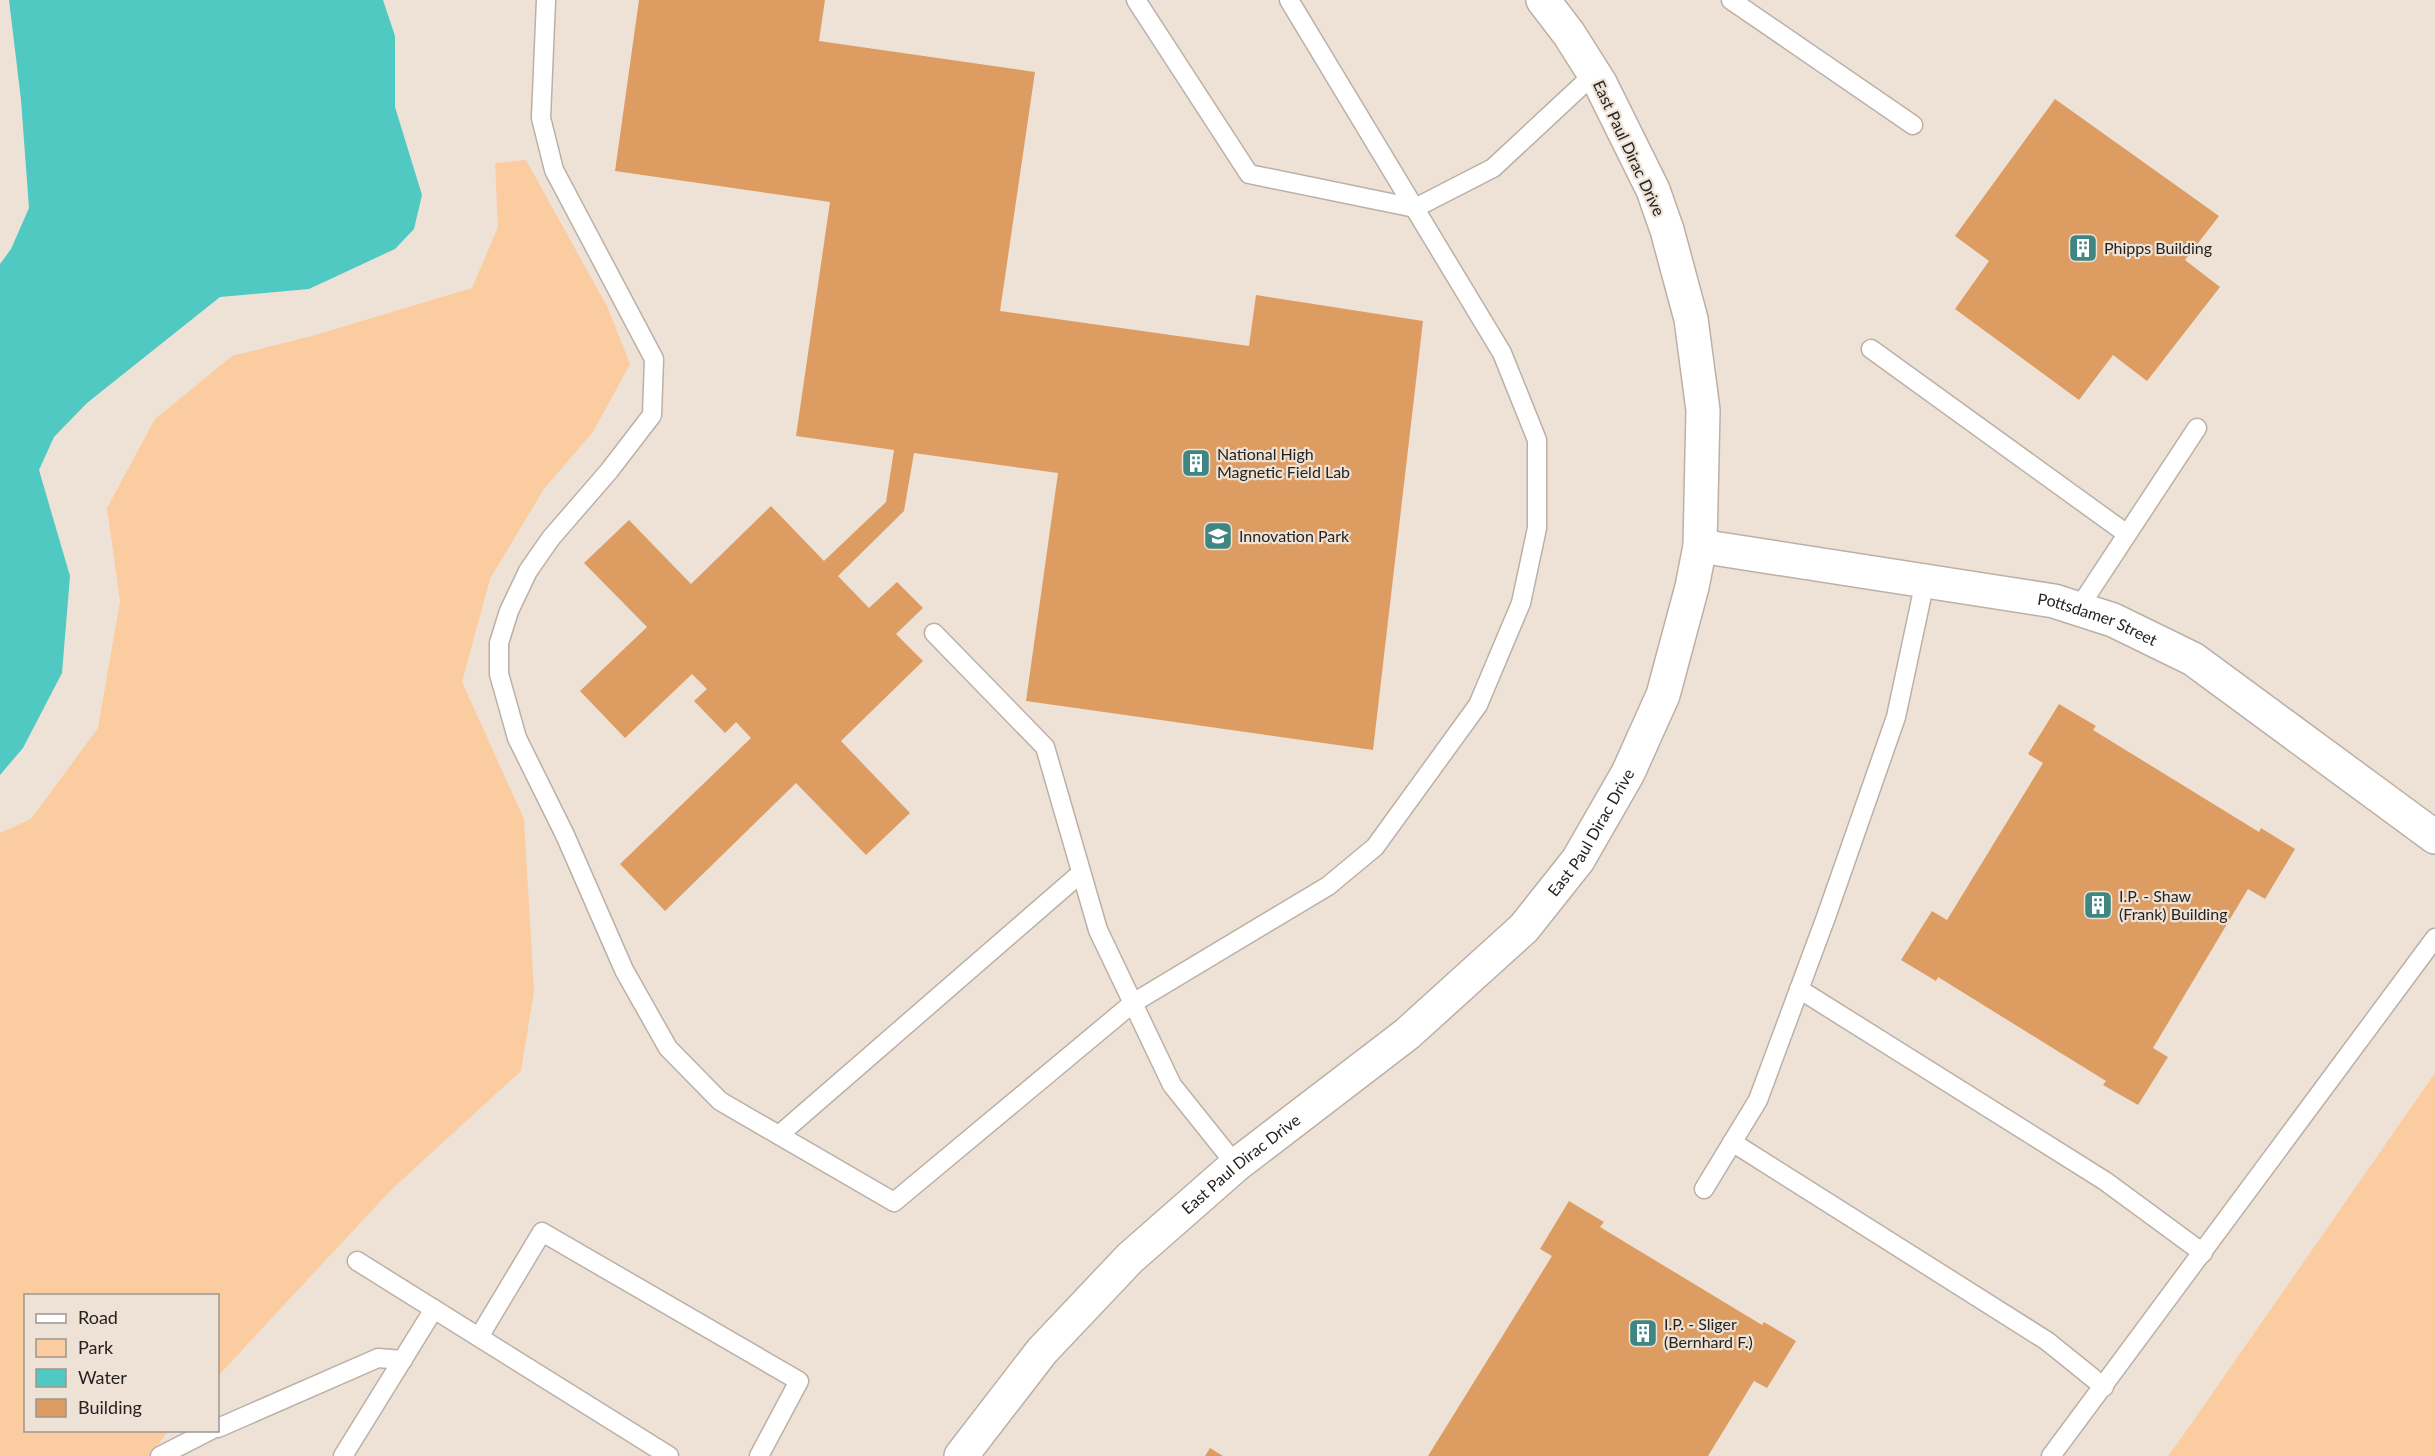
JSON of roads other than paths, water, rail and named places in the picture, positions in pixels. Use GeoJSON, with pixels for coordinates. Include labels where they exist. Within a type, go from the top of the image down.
{"type":"FeatureCollection","features":[{"type":"Feature","properties":{"kind":"street","name":"East Paul Dirac Drive"},"geometry":{"type":"LineString","coordinates":[[961,1456],[1042,1351],[1130,1258],[1236,1165],[1407,1035],[1524,928],[1578,860],[1628,773],[1663,695],[1692,587],[1700,546],[1703,410],[1690,319],[1667,230],[1653,190],[1594,74],[1569,34],[1543,0]]}},
{"type":"Feature","properties":{"kind":"street","name":"Pottsdamer Street"},"geometry":{"type":"LineString","coordinates":[[1700,546],[2054,601],[2113,620],[2193,659],[2435,837]]}},
{"type":"Feature","properties":{"kind":"lane"},"geometry":{"type":"LineString","coordinates":[[546,0],[541,118],[554,170],[654,359],[652,415],[609,471],[551,538],[528,571],[509,611],[499,643],[499,674],[517,738],[565,835],[624,970],[668,1048],[720,1101],[894,1202],[1133,1003],[1328,886],[1375,847],[1478,705],[1521,603],[1537,528],[1537,440],[1502,353],[1290,0]]}},
{"type":"Feature","properties":{"kind":"lane"},"geometry":{"type":"LineString","coordinates":[[1136,0],[1249,174],[1415,208],[1494,168],[1594,74]]}},
{"type":"Feature","properties":{"kind":"lane"},"geometry":{"type":"LineString","coordinates":[[1731,0],[1913,125]]}},
{"type":"Feature","properties":{"kind":"lane"},"geometry":{"type":"LineString","coordinates":[[1871,349],[2127,534]]}},
{"type":"Feature","properties":{"kind":"lane"},"geometry":{"type":"LineString","coordinates":[[2078,609],[2197,428]]}},
{"type":"Feature","properties":{"kind":"lane"},"geometry":{"type":"LineString","coordinates":[[1704,1189],[1758,1100],[1799,989],[1896,717],[1925,581]]}},
{"type":"Feature","properties":{"kind":"lane"},"geometry":{"type":"LineString","coordinates":[[934,633],[1045,747],[1098,930],[1172,1085],[1236,1165]]}},
{"type":"Feature","properties":{"kind":"lane"},"geometry":{"type":"LineString","coordinates":[[779,1135],[1082,873]]}},
{"type":"Feature","properties":{"kind":"lane"},"geometry":{"type":"LineString","coordinates":[[2051,1456],[2435,938]]}},
{"type":"Feature","properties":{"kind":"lane"},"geometry":{"type":"LineString","coordinates":[[1799,989],[2105,1181],[2203,1253]]}},
{"type":"Feature","properties":{"kind":"lane"},"geometry":{"type":"LineString","coordinates":[[1732,1143],[2047,1341],[2104,1387]]}},
{"type":"Feature","properties":{"kind":"lane"},"geometry":{"type":"LineString","coordinates":[[479,1337],[542,1232],[799,1381],[759,1456]]}},
{"type":"Feature","properties":{"kind":"lane"},"geometry":{"type":"LineString","coordinates":[[357,1261],[669,1456]]}},
{"type":"Feature","properties":{"kind":"lane"},"geometry":{"type":"LineString","coordinates":[[343,1456],[434,1309]]}},
{"type":"Feature","properties":{"kind":"lane"},"geometry":{"type":"LineString","coordinates":[[219,1428],[378,1358],[403,1360]]}},
{"type":"Feature","properties":{"kind":"lane"},"geometry":{"type":"LineString","coordinates":[[160,1456],[209,1432]]}},
{"type":"Feature","properties":{"kind":"water"},"geometry":{"type":"Polygon","coordinates":[[[9,0],[383,0],[395,36],[395,107],[422,195],[414,229],[395,249],[309,289],[220,297],[87,403],[54,437],[39,470],[70,576],[62,673],[23,748],[0,775],[0,264],[11,249],[29,208],[21,100],[9,0]]]}},
{"type":"Feature","properties":{"kind":"place","name":"Phipps Building"},"geometry":{"type":"Point","coordinates":[2083,248]}},
{"type":"Feature","properties":{"kind":"place","name":"National High Magnetic Field Lab"},"geometry":{"type":"Point","coordinates":[1196,463]}},
{"type":"Feature","properties":{"kind":"place","name":"Innovation Park"},"geometry":{"type":"Point","coordinates":[1218,536]}},
{"type":"Feature","properties":{"kind":"place","name":"I.P. - Shaw (Frank) Building"},"geometry":{"type":"Point","coordinates":[2098,905]}},
{"type":"Feature","properties":{"kind":"place","name":"I.P. - Sliger (Bernhard F.)"},"geometry":{"type":"Point","coordinates":[1643,1333]}}]}
